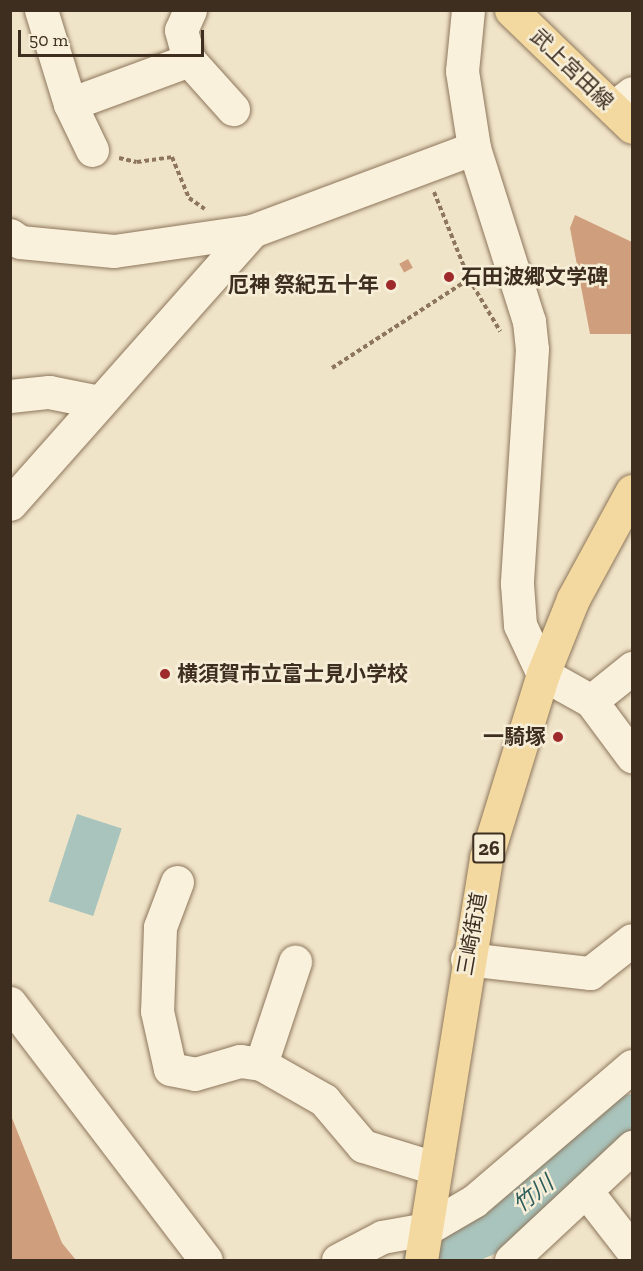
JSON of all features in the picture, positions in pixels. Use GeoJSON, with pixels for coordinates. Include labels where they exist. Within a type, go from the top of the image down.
{"type":"FeatureCollection","features":[{"type":"Feature","properties":{"kind":"main road","name":"武上宮田線"},"geometry":{"type":"LineString","coordinates":[[511,10],[626,109]]}},
{"type":"Feature","properties":{"kind":"main road","name":"三崎街道"},"geometry":{"type":"LineString","coordinates":[[420,1260],[467,959],[486,858],[543,674],[573,599],[633,491]]}},
{"type":"Feature","properties":{"kind":"street"},"geometry":{"type":"LineString","coordinates":[[41,10],[70,104],[92,150]]}},
{"type":"Feature","properties":{"kind":"street"},"geometry":{"type":"LineString","coordinates":[[190,10],[181,30],[189,60],[233,109]]}},
{"type":"Feature","properties":{"kind":"street"},"geometry":{"type":"LineString","coordinates":[[468,10],[462,71],[474,148],[529,321],[532,349],[517,585],[520,625],[543,674],[591,701],[633,756]]}},
{"type":"Feature","properties":{"kind":"street"},"geometry":{"type":"LineString","coordinates":[[70,104],[189,60]]}},
{"type":"Feature","properties":{"kind":"street"},"geometry":{"type":"LineString","coordinates":[[10,235],[20,242],[114,251],[247,232],[474,148]]}},
{"type":"Feature","properties":{"kind":"street"},"geometry":{"type":"LineString","coordinates":[[10,504],[99,402],[208,287],[247,232]]}},
{"type":"Feature","properties":{"kind":"street"},"geometry":{"type":"LineString","coordinates":[[10,396],[49,392],[99,402]]}},
{"type":"Feature","properties":{"kind":"street"},"geometry":{"type":"LineString","coordinates":[[591,701],[633,668]]}},
{"type":"Feature","properties":{"kind":"street"},"geometry":{"type":"LineString","coordinates":[[177,882],[160,927],[157,1011],[170,1069],[195,1074],[240,1061],[261,1064],[324,1100],[363,1146],[435,1168]]}},
{"type":"Feature","properties":{"kind":"street"},"geometry":{"type":"LineString","coordinates":[[467,959],[590,973],[633,940]]}},
{"type":"Feature","properties":{"kind":"street"},"geometry":{"type":"LineString","coordinates":[[261,1064],[295,963]]}},
{"type":"Feature","properties":{"kind":"street"},"geometry":{"type":"LineString","coordinates":[[10,1002],[206,1260]]}},
{"type":"Feature","properties":{"kind":"street"},"geometry":{"type":"LineString","coordinates":[[338,1260],[382,1237],[426,1228],[515,1170],[633,1066]]}},
{"type":"Feature","properties":{"kind":"street"},"geometry":{"type":"LineString","coordinates":[[511,1260],[633,1147]]}},
{"type":"Feature","properties":{"kind":"street"},"geometry":{"type":"LineString","coordinates":[[586,1191],[633,1250]]}},
{"type":"Feature","properties":{"kind":"path"},"geometry":{"type":"LineString","coordinates":[[92,150],[137,162],[172,157],[189,198],[247,232]]}},
{"type":"Feature","properties":{"kind":"path"},"geometry":{"type":"LineString","coordinates":[[423,167],[469,279],[504,340]]}},
{"type":"Feature","properties":{"kind":"path"},"geometry":{"type":"LineString","coordinates":[[332,368],[469,279]]}},
{"type":"Feature","properties":{"kind":"water"},"geometry":{"type":"Polygon","coordinates":[[[77,814],[122,829],[93,916],[49,901],[77,814]]]}},
{"type":"Feature","properties":{"kind":"building"},"geometry":{"type":"Polygon","coordinates":[[[575,215],[632,242],[632,334],[590,334],[570,228],[575,215]]]}},
{"type":"Feature","properties":{"kind":"building"},"geometry":{"type":"Polygon","coordinates":[[[408,259],[413,268],[404,273],[399,264],[408,259]]]}},
{"type":"Feature","properties":{"kind":"building"},"geometry":{"type":"Polygon","coordinates":[[[10,1113],[62,1243],[76,1260],[10,1260],[10,1113]]]}},
{"type":"Feature","properties":{"kind":"waterway","name":"竹川"},"geometry":{"type":"LineString","coordinates":[[425,1260],[482,1234],[632,1116]]}},
{"type":"Feature","properties":{"kind":"place","name":"石田波郷文学碑"},"geometry":{"type":"Point","coordinates":[449,277]}},
{"type":"Feature","properties":{"kind":"place","name":"厄神 祭紀五十年"},"geometry":{"type":"Point","coordinates":[391,285]}},
{"type":"Feature","properties":{"kind":"place","name":"横須賀市立富士見小学校"},"geometry":{"type":"Point","coordinates":[165,674]}},
{"type":"Feature","properties":{"kind":"place","name":"一騎塚"},"geometry":{"type":"Point","coordinates":[558,737]}}]}
